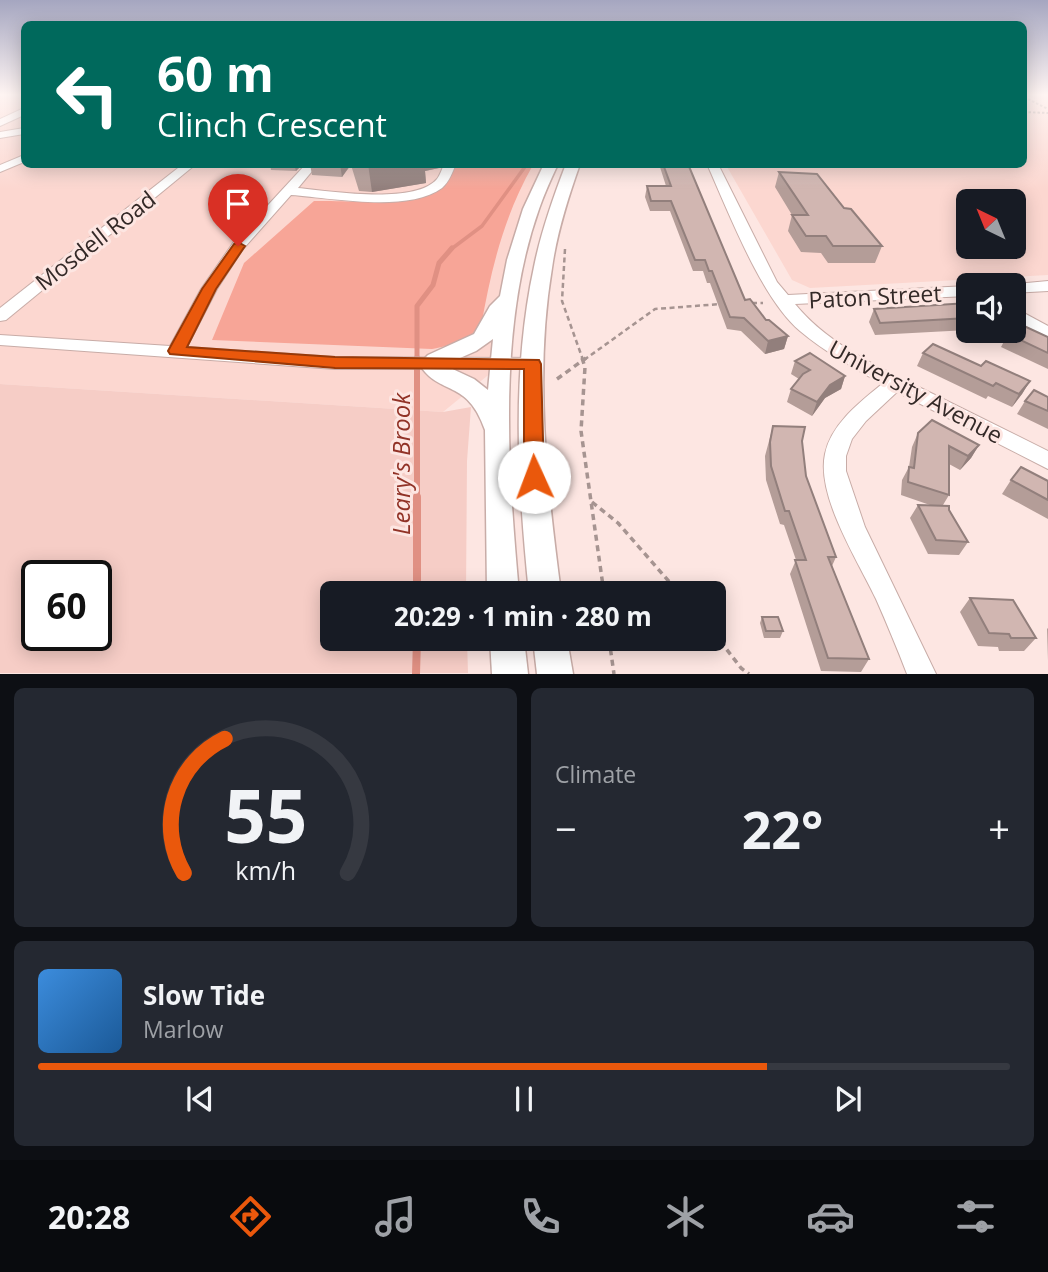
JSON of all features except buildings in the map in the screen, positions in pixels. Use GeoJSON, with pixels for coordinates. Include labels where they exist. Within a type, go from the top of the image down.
{"type":"FeatureCollection","features":[{"type":"Feature","properties":{"kind":"main road"},"geometry":{"type":"LineString","coordinates":[[503,581],[499,434],[508,297],[529,211],[549,168]]}},
{"type":"Feature","properties":{"kind":"main road"},"geometry":{"type":"LineString","coordinates":[[544,581],[533,456],[533,364],[547,245],[560,197],[571,168]]}},
{"type":"Feature","properties":{"kind":"main road"},"geometry":{"type":"LineString","coordinates":[[499,434],[494,416],[476,390],[439,375],[430,364],[442,355],[480,340],[492,326],[497,308],[508,297]]}},
{"type":"Feature","properties":{"kind":"main road"},"geometry":{"type":"LineString","coordinates":[[508,651],[510,674]]}},
{"type":"Feature","properties":{"kind":"main road"},"geometry":{"type":"LineString","coordinates":[[552,651],[555,674]]}},
{"type":"Feature","properties":{"kind":"street"},"geometry":{"type":"LineString","coordinates":[[0,135],[21,132]]}},
{"type":"Feature","properties":{"kind":"street"},"geometry":{"type":"LineString","coordinates":[[0,169],[21,159]]}},
{"type":"Feature","properties":{"kind":"street","name":"Mosdell Road"},"geometry":{"type":"LineString","coordinates":[[0,316],[186,168]]}},
{"type":"Feature","properties":{"kind":"street"},"geometry":{"type":"LineString","coordinates":[[176,351],[209,289],[231,257],[309,168]]}},
{"type":"Feature","properties":{"kind":"street"},"geometry":{"type":"LineString","coordinates":[[287,191],[329,197],[415,194],[439,183],[448,168]]}},
{"type":"Feature","properties":{"kind":"street","name":"University Avenue"},"geometry":{"type":"LineString","coordinates":[[714,168],[757,258],[772,302],[794,316],[818,337],[895,383],[1048,461]]}},
{"type":"Feature","properties":{"kind":"street"},"geometry":{"type":"LineString","coordinates":[[1026,287],[1048,286]]}},
{"type":"Feature","properties":{"kind":"street","name":"Paton Street"},"geometry":{"type":"LineString","coordinates":[[772,302],[956,292]]}},
{"type":"Feature","properties":{"kind":"street"},"geometry":{"type":"LineString","coordinates":[[1026,319],[1048,332]]}},
{"type":"Feature","properties":{"kind":"street"},"geometry":{"type":"LineString","coordinates":[[0,340],[293,361],[533,364]]}},
{"type":"Feature","properties":{"kind":"street"},"geometry":{"type":"LineString","coordinates":[[895,383],[853,423],[843,438],[835,456],[837,478],[849,516],[922,674]]}},
{"type":"Feature","properties":{"kind":"path"},"geometry":{"type":"LineString","coordinates":[[565,247],[562,301],[584,359],[581,431],[602,581]]}},
{"type":"Feature","properties":{"kind":"path"},"geometry":{"type":"LineString","coordinates":[[749,303],[772,302]]}},
{"type":"Feature","properties":{"kind":"path"},"geometry":{"type":"LineString","coordinates":[[557,379],[655,309],[722,304]]}},
{"type":"Feature","properties":{"kind":"path"},"geometry":{"type":"LineString","coordinates":[[591,501],[618,523],[669,581]]}},
{"type":"Feature","properties":{"kind":"path"},"geometry":{"type":"LineString","coordinates":[[726,649],[749,674]]}},
{"type":"Feature","properties":{"kind":"path"},"geometry":{"type":"LineString","coordinates":[[611,651],[614,674]]}},
{"type":"Feature","properties":{"kind":"shaded area"},"geometry":{"type":"Polygon","coordinates":[[[0,125],[21,125],[21,168],[549,168],[537,192],[503,363],[443,412],[0,384],[0,125]]]}},
{"type":"Feature","properties":{"kind":"shaded area"},"geometry":{"type":"Polygon","coordinates":[[[1027,125],[1048,125],[1048,275],[956,273],[956,280],[810,288],[792,280],[728,168],[1027,168],[1027,125]]]}},
{"type":"Feature","properties":{"kind":"shaded area"},"geometry":{"type":"Polygon","coordinates":[[[452,168],[531,168],[506,223],[489,284],[481,327],[477,332],[452,344],[432,349],[212,340],[244,263],[314,201],[412,199],[435,192],[452,168]]]}},
{"type":"Feature","properties":{"kind":"shaded area"},"geometry":{"type":"Polygon","coordinates":[[[0,384],[443,412],[471,407],[467,461],[466,581],[320,581],[320,651],[467,651],[468,673],[0,673],[0,384]]]}},
{"type":"Feature","properties":{"kind":"waterway","name":"Leary's Brook"},"geometry":{"type":"LineString","coordinates":[[451,249],[482,226],[524,168]]}},
{"type":"Feature","properties":{"kind":"waterway","name":"Leary's Brook"},"geometry":{"type":"LineString","coordinates":[[417,581],[417,306],[433,285],[439,263],[451,249]]}},
{"type":"Feature","properties":{"kind":"waterway","name":"Leary's Brook"},"geometry":{"type":"LineString","coordinates":[[416,674],[417,651]]}},
{"type":"Feature","properties":{"kind":"route"},"geometry":{"type":"LineString","coordinates":[[238,246],[209,289],[176,351],[335,363],[533,364],[534,477]]}}]}
